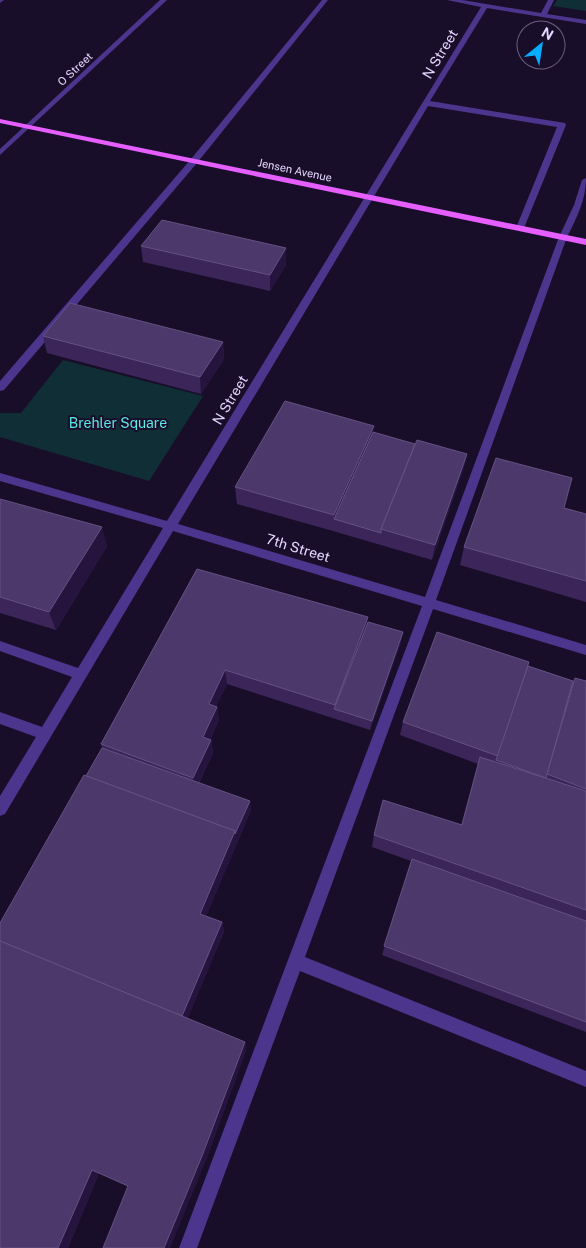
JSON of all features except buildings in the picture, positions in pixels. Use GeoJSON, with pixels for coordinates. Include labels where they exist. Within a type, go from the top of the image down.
{"type":"FeatureCollection","features":[{"type":"Feature","properties":{"kind":"main road","name":"Jensen Avenue"},"geometry":{"type":"LineString","coordinates":[[0,121],[586,242]]}},
{"type":"Feature","properties":{"kind":"street","name":"O Street"},"geometry":{"type":"LineString","coordinates":[[0,153],[164,0]]}},
{"type":"Feature","properties":{"kind":"street"},"geometry":{"type":"LineString","coordinates":[[0,388],[194,161],[325,0]]}},
{"type":"Feature","properties":{"kind":"street"},"geometry":{"type":"LineString","coordinates":[[450,0],[586,22]]}},
{"type":"Feature","properties":{"kind":"street"},"geometry":{"type":"LineString","coordinates":[[543,15],[551,0]]}},
{"type":"Feature","properties":{"kind":"street","name":"N Street"},"geometry":{"type":"LineString","coordinates":[[0,810],[368,196],[485,6]]}},
{"type":"Feature","properties":{"kind":"street"},"geometry":{"type":"LineString","coordinates":[[426,103],[562,125],[520,228]]}},
{"type":"Feature","properties":{"kind":"street"},"geometry":{"type":"LineString","coordinates":[[188,1248],[429,603],[563,237],[578,205],[586,180]]}},
{"type":"Feature","properties":{"kind":"street","name":"7th Street"},"geometry":{"type":"LineString","coordinates":[[0,477],[586,650]]}},
{"type":"Feature","properties":{"kind":"street"},"geometry":{"type":"LineString","coordinates":[[0,646],[81,675]]}},
{"type":"Feature","properties":{"kind":"street"},"geometry":{"type":"LineString","coordinates":[[0,718],[45,734]]}},
{"type":"Feature","properties":{"kind":"street"},"geometry":{"type":"LineString","coordinates":[[295,960],[586,1078]]}},
{"type":"Feature","properties":{"kind":"green space"},"geometry":{"type":"Polygon","coordinates":[[[557,0],[586,0],[586,11],[553,6],[557,0]]]}},
{"type":"Feature","properties":{"kind":"green space","name":"Brehler Square"},"geometry":{"type":"Polygon","coordinates":[[[63,360],[203,396],[149,481],[0,437],[0,413],[21,413],[63,360]]]}}]}
